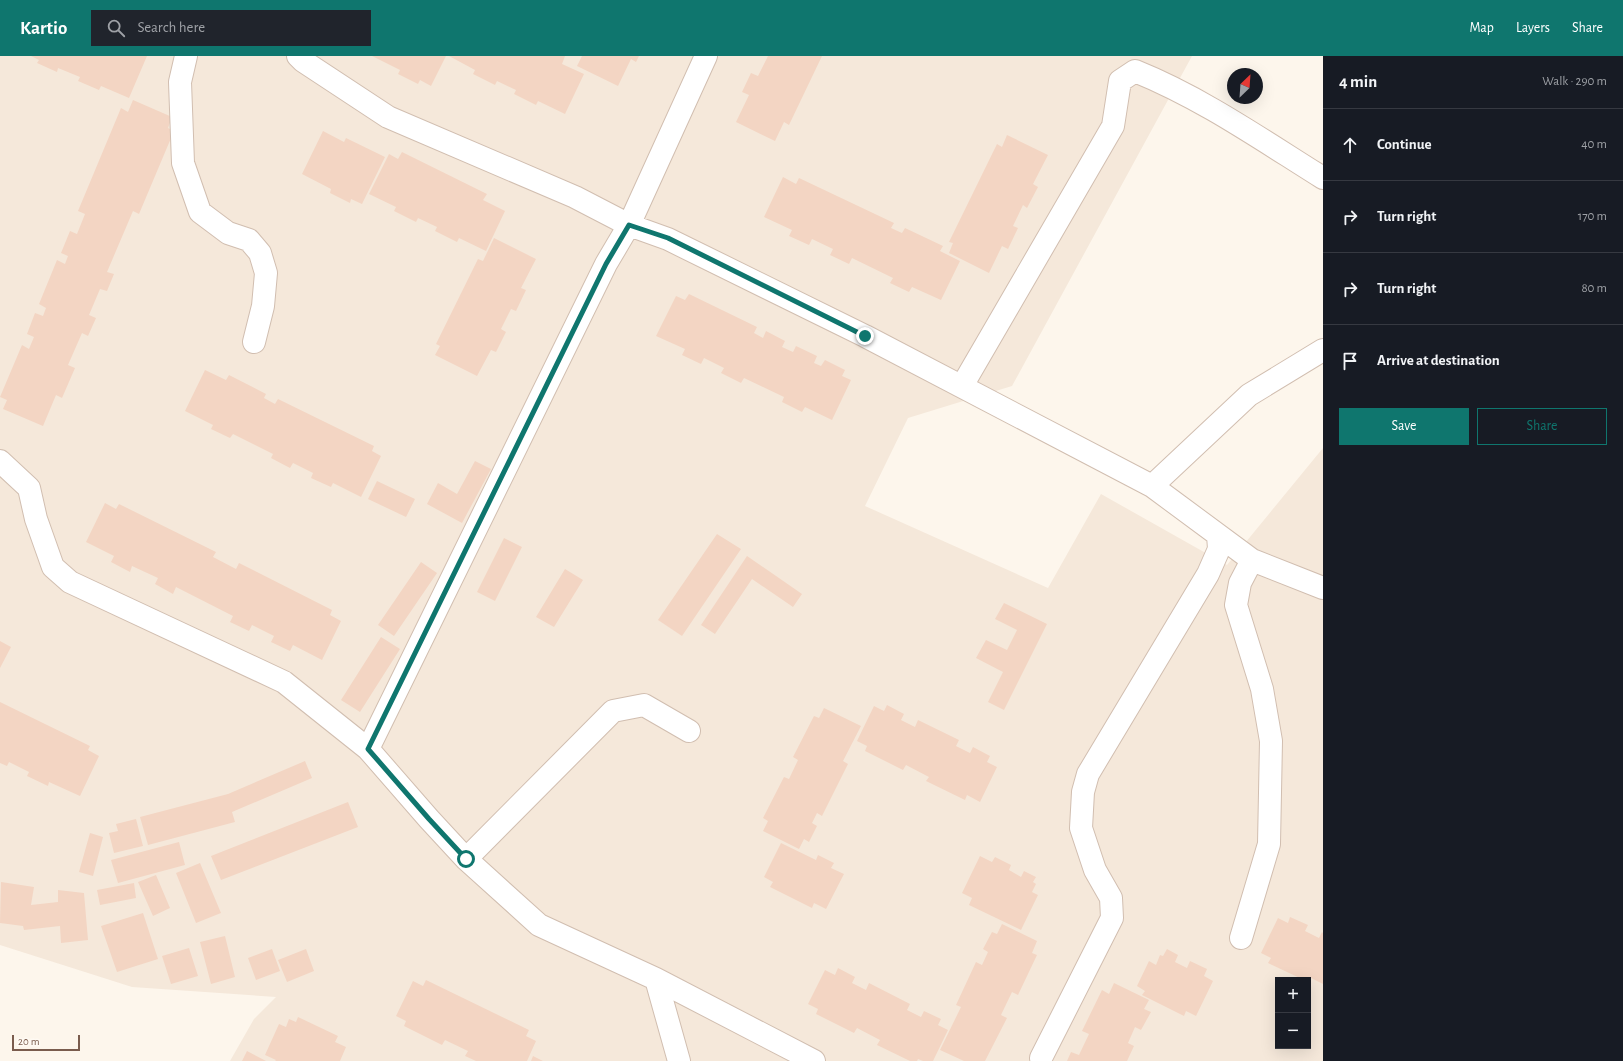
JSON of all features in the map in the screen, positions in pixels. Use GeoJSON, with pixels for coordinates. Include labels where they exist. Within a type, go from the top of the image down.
{"type":"FeatureCollection","features":[{"type":"Feature","properties":{"kind":"street"},"geometry":{"type":"LineString","coordinates":[[186,56],[180,82],[183,163],[200,212],[228,233],[249,240],[260,253],[266,273],[263,306],[254,342]]}},
{"type":"Feature","properties":{"kind":"street"},"geometry":{"type":"LineString","coordinates":[[298,56],[303,61],[388,117],[576,197],[629,225],[668,238],[962,386],[1152,486],[1252,560],[1323,588]]}},
{"type":"Feature","properties":{"kind":"street"},"geometry":{"type":"LineString","coordinates":[[368,749],[606,264],[629,225],[706,56]]}},
{"type":"Feature","properties":{"kind":"street"},"geometry":{"type":"LineString","coordinates":[[962,386],[1113,126],[1120,81],[1134,71],[1153,78],[1224,116],[1323,178]]}},
{"type":"Feature","properties":{"kind":"street"},"geometry":{"type":"LineString","coordinates":[[1152,486],[1249,395],[1323,350]]}},
{"type":"Feature","properties":{"kind":"street"},"geometry":{"type":"LineString","coordinates":[[0,461],[29,488],[36,519],[53,567],[70,582],[284,682],[368,749],[466,859],[539,925],[656,979],[814,1061]]}},
{"type":"Feature","properties":{"kind":"street"},"geometry":{"type":"LineString","coordinates":[[1041,1058],[1112,918],[1111,898],[1095,870],[1081,828],[1083,792],[1088,774],[1208,574],[1219,549],[1218,535]]}},
{"type":"Feature","properties":{"kind":"street"},"geometry":{"type":"LineString","coordinates":[[1241,938],[1269,844],[1271,741],[1262,689],[1236,604],[1240,583],[1252,560]]}},
{"type":"Feature","properties":{"kind":"street"},"geometry":{"type":"LineString","coordinates":[[466,859],[613,711],[644,705],[689,731]]}},
{"type":"Feature","properties":{"kind":"street"},"geometry":{"type":"LineString","coordinates":[[656,979],[679,1061]]}},
{"type":"Feature","properties":{"kind":"shaded area"},"geometry":{"type":"Polygon","coordinates":[[[0,56],[1192,56],[1012,386],[908,418],[865,506],[1048,588],[1101,494],[1227,565],[1323,448],[1323,1061],[230,1061],[254,1019],[276,997],[132,987],[0,945],[0,56]]]}},
{"type":"Feature","properties":{"kind":"building"},"geometry":{"type":"Polygon","coordinates":[[[31,56],[147,56],[129,98],[101,86],[99,90],[78,81],[80,77],[58,68],[57,72],[37,63],[39,60],[31,56]]]}},
{"type":"Feature","properties":{"kind":"building"},"geometry":{"type":"Polygon","coordinates":[[[372,56],[446,56],[431,86],[420,80],[418,84],[398,74],[400,70],[372,56]]]}},
{"type":"Feature","properties":{"kind":"building"},"geometry":{"type":"Polygon","coordinates":[[[449,56],[565,56],[562,64],[584,74],[565,114],[538,101],[536,105],[514,94],[516,90],[497,81],[495,85],[473,74],[475,70],[449,56]]]}},
{"type":"Feature","properties":{"kind":"building"},"geometry":{"type":"Polygon","coordinates":[[[582,56],[639,56],[636,62],[631,59],[618,86],[577,66],[582,56]]]}},
{"type":"Feature","properties":{"kind":"building"},"geometry":{"type":"Polygon","coordinates":[[[768,56],[822,56],[789,125],[784,122],[775,141],[736,122],[749,95],[742,92],[751,73],[758,76],[768,56]]]}},
{"type":"Feature","properties":{"kind":"building"},"geometry":{"type":"Polygon","coordinates":[[[133,100],[172,117],[168,128],[174,131],[139,214],[133,211],[107,272],[114,274],[107,291],[100,289],[89,315],[96,318],[88,336],[82,333],[68,365],[75,368],[62,398],[56,395],[43,426],[3,409],[7,400],[0,397],[22,345],[29,349],[34,337],[27,334],[35,313],[43,316],[46,308],[39,304],[57,260],[65,264],[68,256],[61,253],[70,231],[77,234],[85,214],[78,211],[121,108],[128,112],[133,100]]]}},
{"type":"Feature","properties":{"kind":"building"},"geometry":{"type":"Polygon","coordinates":[[[323,131],[344,142],[346,138],[385,157],[362,204],[351,199],[350,203],[330,193],[331,189],[302,174],[323,131]]]}},
{"type":"Feature","properties":{"kind":"building"},"geometry":{"type":"Polygon","coordinates":[[[1007,135],[1048,155],[1033,184],[1038,187],[1027,208],[1023,205],[1013,226],[1018,228],[1008,249],[1002,246],[989,273],[949,253],[953,243],[949,242],[997,144],[1002,147],[1007,135]]]}},
{"type":"Feature","properties":{"kind":"building"},"geometry":{"type":"Polygon","coordinates":[[[402,152],[487,194],[483,200],[505,211],[486,251],[459,238],[457,242],[435,231],[437,227],[418,218],[416,222],[394,211],[396,207],[369,194],[389,154],[398,159],[402,152]]]}},
{"type":"Feature","properties":{"kind":"building"},"geometry":{"type":"Polygon","coordinates":[[[783,177],[796,184],[799,178],[894,223],[891,228],[902,233],[905,228],[943,246],[940,251],[960,261],[941,300],[912,287],[909,292],[890,283],[893,278],[852,258],[849,264],[830,255],[833,249],[812,239],[809,245],[789,236],[792,230],[764,217],[783,177]]]}},
{"type":"Feature","properties":{"kind":"building"},"geometry":{"type":"Polygon","coordinates":[[[494,238],[536,259],[521,288],[526,290],[516,311],[511,309],[501,329],[506,332],[496,352],[491,350],[477,376],[435,355],[440,346],[436,344],[478,259],[483,261],[494,238]]]}},
{"type":"Feature","properties":{"kind":"building"},"geometry":{"type":"Polygon","coordinates":[[[689,294],[757,327],[754,333],[763,338],[766,331],[785,341],[782,347],[793,352],[796,346],[817,356],[814,363],[821,366],[825,360],[845,370],[842,376],[851,380],[832,420],[805,407],[802,412],[782,402],[784,397],[744,378],[741,383],[721,373],[724,368],[704,358],[701,364],[682,355],[685,349],[656,336],[676,296],[685,300],[689,294]]]}},
{"type":"Feature","properties":{"kind":"building"},"geometry":{"type":"Polygon","coordinates":[[[205,370],[226,380],[229,375],[266,394],[264,398],[275,404],[278,399],[374,446],[372,451],[381,456],[361,497],[333,483],[331,487],[311,478],[313,473],[293,463],[290,468],[271,458],[273,454],[233,434],[230,438],[211,429],[213,425],[185,411],[205,370]]]}},
{"type":"Feature","properties":{"kind":"building"},"geometry":{"type":"Polygon","coordinates":[[[475,461],[491,469],[462,523],[427,504],[438,483],[457,494],[475,461]]]}},
{"type":"Feature","properties":{"kind":"building"},"geometry":{"type":"Polygon","coordinates":[[[377,481],[415,499],[406,517],[368,499],[377,481]]]}},
{"type":"Feature","properties":{"kind":"building"},"geometry":{"type":"Polygon","coordinates":[[[105,503],[116,509],[119,504],[216,552],[213,557],[236,569],[239,563],[332,610],[330,615],[341,621],[322,660],[293,645],[290,651],[271,642],[274,636],[252,625],[249,631],[230,622],[233,616],[176,587],[173,594],[155,584],[158,578],[132,566],[130,572],[111,562],[114,556],[86,542],[105,503]]]}},
{"type":"Feature","properties":{"kind":"building"},"geometry":{"type":"Polygon","coordinates":[[[717,534],[741,549],[682,636],[658,620],[717,534]]]}},
{"type":"Feature","properties":{"kind":"building"},"geometry":{"type":"Polygon","coordinates":[[[504,538],[522,547],[495,601],[477,592],[504,538]]]}},
{"type":"Feature","properties":{"kind":"building"},"geometry":{"type":"Polygon","coordinates":[[[747,556],[802,594],[793,607],[752,579],[715,634],[701,625],[747,556]]]}},
{"type":"Feature","properties":{"kind":"building"},"geometry":{"type":"Polygon","coordinates":[[[421,562],[437,573],[394,636],[378,625],[421,562]]]}},
{"type":"Feature","properties":{"kind":"building"},"geometry":{"type":"Polygon","coordinates":[[[565,569],[583,580],[554,627],[536,617],[565,569]]]}},
{"type":"Feature","properties":{"kind":"building"},"geometry":{"type":"Polygon","coordinates":[[[1004,603],[1047,624],[1004,710],[988,702],[1003,672],[976,658],[986,640],[1007,650],[1017,630],[995,619],[1004,603]]]}},
{"type":"Feature","properties":{"kind":"building"},"geometry":{"type":"Polygon","coordinates":[[[381,637],[400,649],[360,712],[341,700],[381,637]]]}},
{"type":"Feature","properties":{"kind":"building"},"geometry":{"type":"Polygon","coordinates":[[[0,641],[11,647],[0,668],[0,641]]]}},
{"type":"Feature","properties":{"kind":"building"},"geometry":{"type":"Polygon","coordinates":[[[0,702],[90,746],[88,750],[99,756],[80,796],[49,782],[48,786],[27,776],[29,772],[9,762],[7,766],[0,763],[0,702]]]}},
{"type":"Feature","properties":{"kind":"building"},"geometry":{"type":"Polygon","coordinates":[[[887,705],[904,714],[901,720],[915,727],[918,720],[959,740],[956,746],[970,753],[973,747],[990,756],[987,762],[997,767],[980,802],[967,795],[965,800],[926,781],[929,777],[906,765],[903,770],[865,751],[867,746],[857,741],[874,706],[884,711],[887,705]]]}},
{"type":"Feature","properties":{"kind":"building"},"geometry":{"type":"Polygon","coordinates":[[[824,708],[861,726],[843,761],[848,764],[822,816],[817,813],[812,823],[817,826],[809,842],[804,839],[799,849],[763,831],[768,821],[763,818],[784,777],[789,779],[798,760],[793,757],[814,716],[819,718],[824,708]]]}},
{"type":"Feature","properties":{"kind":"building"},"geometry":{"type":"Polygon","coordinates":[[[305,761],[312,778],[232,812],[235,822],[148,845],[140,817],[228,794],[305,761]]]}},
{"type":"Feature","properties":{"kind":"building"},"geometry":{"type":"Polygon","coordinates":[[[348,802],[358,827],[221,880],[211,856],[348,802]]]}},
{"type":"Feature","properties":{"kind":"building"},"geometry":{"type":"Polygon","coordinates":[[[136,819],[143,846],[114,853],[109,833],[118,831],[116,824],[136,819]]]}},
{"type":"Feature","properties":{"kind":"building"},"geometry":{"type":"Polygon","coordinates":[[[90,833],[103,837],[93,876],[79,872],[90,833]]]}},
{"type":"Feature","properties":{"kind":"building"},"geometry":{"type":"Polygon","coordinates":[[[179,842],[185,865],[118,883],[111,860],[179,842]]]}},
{"type":"Feature","properties":{"kind":"building"},"geometry":{"type":"Polygon","coordinates":[[[781,843],[816,860],[818,855],[834,863],[831,868],[844,874],[826,909],[814,903],[812,908],[770,887],[773,882],[764,877],[781,843]]]}},
{"type":"Feature","properties":{"kind":"building"},"geometry":{"type":"Polygon","coordinates":[[[980,856],[992,862],[995,857],[1011,865],[1009,870],[1021,877],[1024,871],[1036,877],[1033,882],[1036,884],[1032,892],[1038,895],[1021,930],[969,905],[972,898],[962,893],[980,856]]]}},
{"type":"Feature","properties":{"kind":"building"},"geometry":{"type":"Polygon","coordinates":[[[200,863],[221,913],[196,923],[176,873],[200,863]]]}},
{"type":"Feature","properties":{"kind":"building"},"geometry":{"type":"Polygon","coordinates":[[[156,875],[170,908],[153,916],[138,882],[156,875]]]}},
{"type":"Feature","properties":{"kind":"building"},"geometry":{"type":"Polygon","coordinates":[[[1,882],[34,887],[31,905],[58,902],[58,890],[84,893],[88,940],[61,943],[60,926],[24,930],[23,926],[0,923],[1,882]]]}},
{"type":"Feature","properties":{"kind":"building"},"geometry":{"type":"Polygon","coordinates":[[[134,883],[136,898],[100,905],[97,890],[134,883]]]}},
{"type":"Feature","properties":{"kind":"building"},"geometry":{"type":"Polygon","coordinates":[[[143,913],[158,959],[117,972],[101,926],[143,913]]]}},
{"type":"Feature","properties":{"kind":"building"},"geometry":{"type":"Polygon","coordinates":[[[1290,917],[1308,925],[1305,931],[1319,938],[1322,932],[1323,933],[1323,984],[1311,977],[1298,977],[1268,963],[1271,958],[1261,953],[1278,918],[1288,923],[1290,917]]]}},
{"type":"Feature","properties":{"kind":"building"},"geometry":{"type":"Polygon","coordinates":[[[1002,924],[1037,941],[1032,953],[1037,955],[1018,995],[1012,992],[1001,1015],[1007,1018],[985,1061],[964,1061],[940,1050],[961,1007],[956,1005],[976,962],[982,965],[988,952],[983,949],[992,932],[997,934],[1002,924]]]}},
{"type":"Feature","properties":{"kind":"building"},"geometry":{"type":"Polygon","coordinates":[[[225,936],[235,977],[211,984],[200,942],[225,936]]]}},
{"type":"Feature","properties":{"kind":"building"},"geometry":{"type":"Polygon","coordinates":[[[189,948],[198,976],[171,984],[162,956],[189,948]]]}},
{"type":"Feature","properties":{"kind":"building"},"geometry":{"type":"Polygon","coordinates":[[[272,949],[280,971],[256,980],[248,958],[272,949]]]}},
{"type":"Feature","properties":{"kind":"building"},"geometry":{"type":"Polygon","coordinates":[[[306,949],[314,971],[287,982],[278,960],[306,949]]]}},
{"type":"Feature","properties":{"kind":"building"},"geometry":{"type":"Polygon","coordinates":[[[1167,949],[1178,955],[1175,962],[1187,968],[1190,961],[1207,969],[1204,976],[1213,981],[1196,1016],[1186,1011],[1184,1016],[1142,995],[1145,991],[1137,986],[1149,961],[1156,965],[1160,955],[1163,956],[1167,949]]]}},
{"type":"Feature","properties":{"kind":"building"},"geometry":{"type":"Polygon","coordinates":[[[838,968],[855,977],[852,983],[866,990],[869,983],[910,1004],[907,1010],[921,1017],[924,1011],[941,1019],[938,1025],[948,1030],[933,1061],[923,1061],[918,1059],[917,1061],[910,1061],[877,1045],[880,1040],[857,1028],[854,1033],[816,1014],[818,1009],[808,1004],[825,970],[835,975],[838,968]]]}},
{"type":"Feature","properties":{"kind":"building"},"geometry":{"type":"Polygon","coordinates":[[[426,980],[529,1030],[526,1036],[536,1041],[527,1061],[476,1061],[465,1056],[468,1051],[445,1040],[442,1045],[404,1026],[406,1021],[396,1016],[413,981],[423,986],[426,980]]]}},
{"type":"Feature","properties":{"kind":"building"},"geometry":{"type":"Polygon","coordinates":[[[1114,983],[1149,1000],[1144,1009],[1151,1012],[1141,1030],[1135,1027],[1128,1043],[1134,1046],[1127,1061],[1067,1061],[1071,1052],[1079,1055],[1089,1034],[1082,1031],[1102,990],[1109,994],[1114,983]]]}},
{"type":"Feature","properties":{"kind":"building"},"geometry":{"type":"Polygon","coordinates":[[[298,1017],[338,1036],[335,1042],[346,1047],[340,1061],[275,1061],[276,1060],[265,1055],[279,1024],[286,1027],[289,1019],[296,1022],[298,1017]]]}},
{"type":"Feature","properties":{"kind":"building"},"geometry":{"type":"Polygon","coordinates":[[[247,1051],[266,1061],[242,1061],[247,1051]]]}},
{"type":"Feature","properties":{"kind":"building"},"geometry":{"type":"Polygon","coordinates":[[[533,1056],[543,1061],[531,1061],[533,1056]]]}},
{"type":"Feature","properties":{"kind":"route"},"geometry":{"type":"LineString","coordinates":[[466,859],[368,749],[606,264],[629,225],[668,238],[865,336]]}}]}
